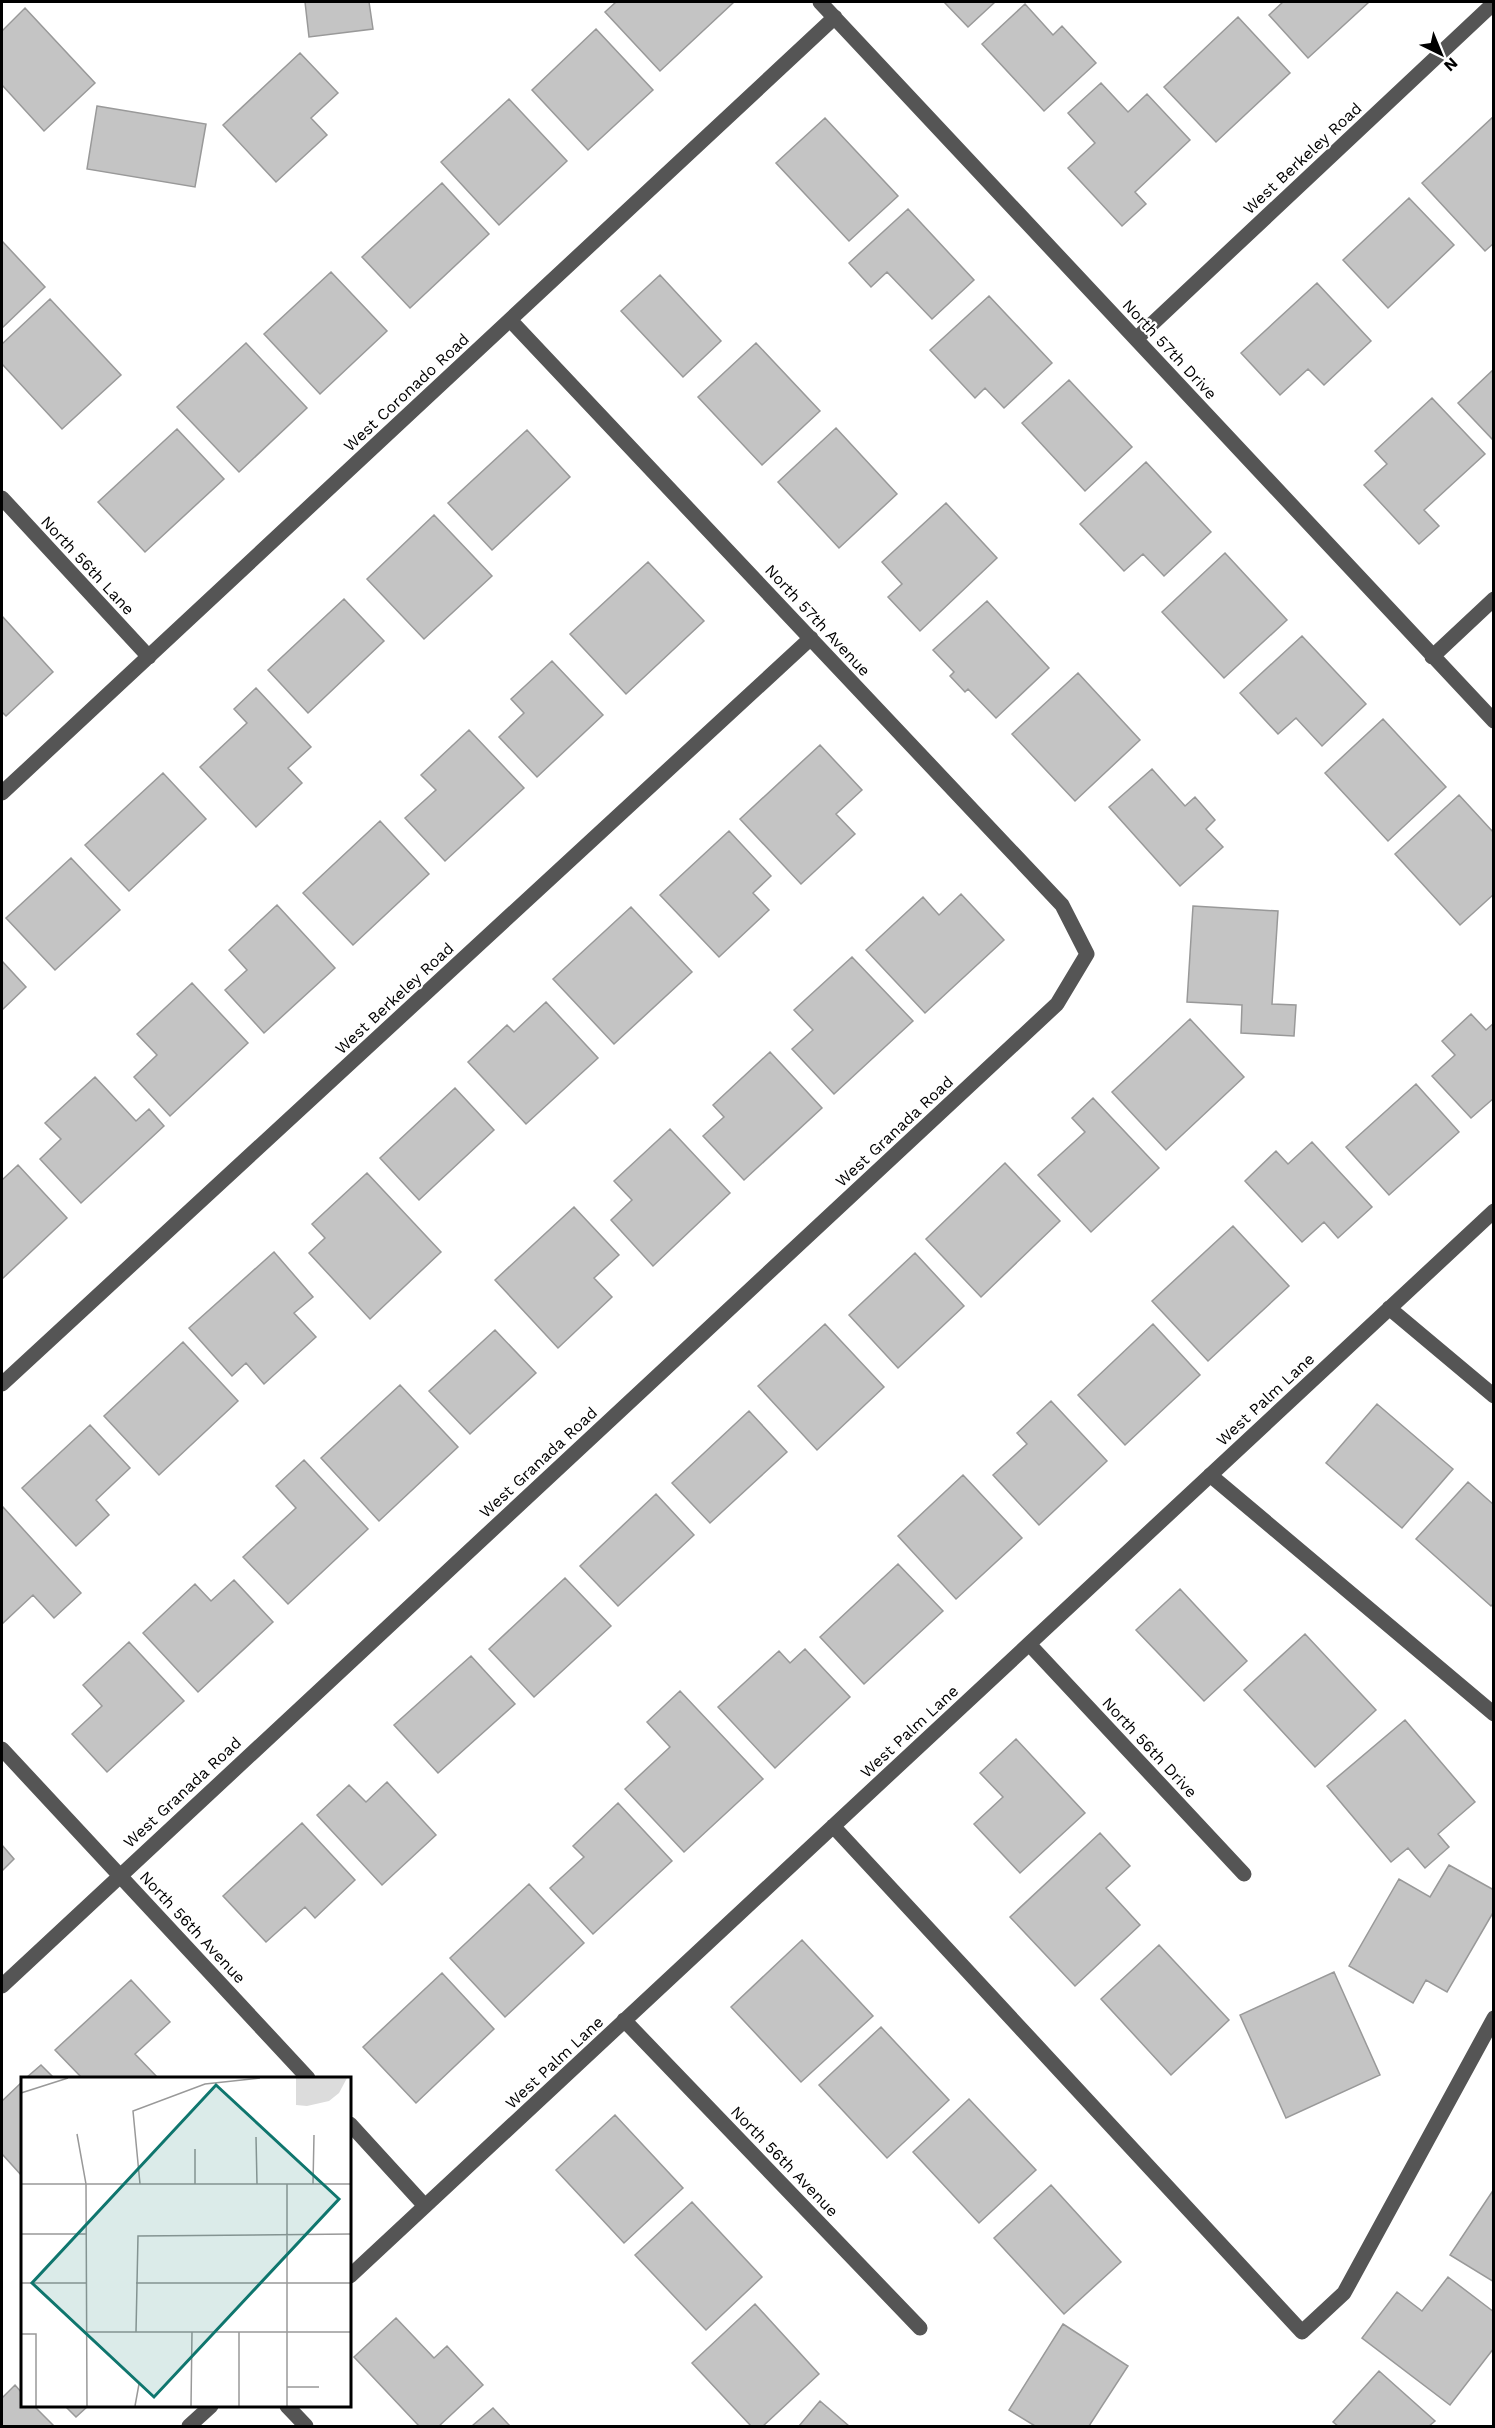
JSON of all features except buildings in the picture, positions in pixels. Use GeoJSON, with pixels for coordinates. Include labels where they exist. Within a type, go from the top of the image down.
{"type":"FeatureCollection","features":[{"type":"Feature","properties":{"kind":"street","name":"North 57th Drive"},"geometry":{"type":"LineString","coordinates":[[820,2],[1494,721]]}},
{"type":"Feature","properties":{"kind":"street","name":"West Berkeley Road"},"geometry":{"type":"LineString","coordinates":[[1136,339],[1494,3]]}},
{"type":"Feature","properties":{"kind":"street","name":"West Coronado Road"},"geometry":{"type":"LineString","coordinates":[[2,794],[835,18]]}},
{"type":"Feature","properties":{"kind":"street","name":"North 57th Avenue"},"geometry":{"type":"LineString","coordinates":[[510,320],[1062,905],[1087,954]]}},
{"type":"Feature","properties":{"kind":"street","name":"North 56th Lane"},"geometry":{"type":"LineString","coordinates":[[2,498],[149,657]]}},
{"type":"Feature","properties":{"kind":"street"},"geometry":{"type":"LineString","coordinates":[[1432,657],[1494,599]]}},
{"type":"Feature","properties":{"kind":"street","name":"West Berkeley Road"},"geometry":{"type":"LineString","coordinates":[[2,1384],[811,639]]}},
{"type":"Feature","properties":{"kind":"street","name":"West Granada Road"},"geometry":{"type":"LineString","coordinates":[[2,1986],[1057,1004],[1087,954]]}},
{"type":"Feature","properties":{"kind":"street","name":"West Palm Lane"},"geometry":{"type":"LineString","coordinates":[[351,2276],[1494,1211]]}},
{"type":"Feature","properties":{"kind":"street"},"geometry":{"type":"LineString","coordinates":[[1389,1308],[1494,1396]]}},
{"type":"Feature","properties":{"kind":"street"},"geometry":{"type":"LineString","coordinates":[[1210,1475],[1494,1714]]}},
{"type":"Feature","properties":{"kind":"street","name":"North 56th Drive"},"geometry":{"type":"LineString","coordinates":[[1029,1644],[1244,1874]]}},
{"type":"Feature","properties":{"kind":"street","name":"North 56th Avenue"},"geometry":{"type":"LineString","coordinates":[[2,1749],[306,2077]]}},
{"type":"Feature","properties":{"kind":"street"},"geometry":{"type":"LineString","coordinates":[[833,1827],[1302,2332],[1344,2293],[1494,2018]]}},
{"type":"Feature","properties":{"kind":"street","name":"North 56th Avenue"},"geometry":{"type":"LineString","coordinates":[[624,2020],[920,2328]]}},
{"type":"Feature","properties":{"kind":"street"},"geometry":{"type":"LineString","coordinates":[[351,2125],[425,2206]]}},
{"type":"Feature","properties":{"kind":"street"},"geometry":{"type":"LineString","coordinates":[[189,2427],[210,2407]]}},
{"type":"Feature","properties":{"kind":"street"},"geometry":{"type":"LineString","coordinates":[[288,2407],[306,2427]]}}]}
